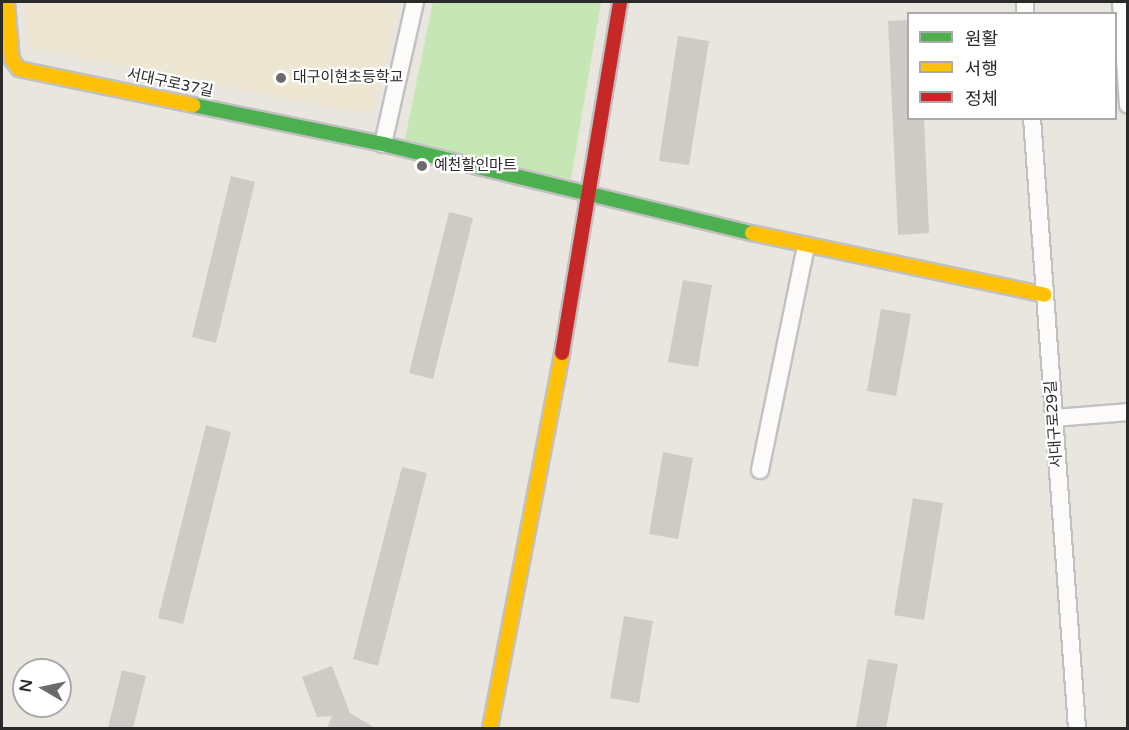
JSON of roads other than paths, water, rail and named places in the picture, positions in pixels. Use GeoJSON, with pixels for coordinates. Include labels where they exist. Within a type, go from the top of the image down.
{"type":"FeatureCollection","features":[{"type":"Feature","properties":{"kind":"street","name":"서대구로37길"},"geometry":{"type":"LineString","coordinates":[[7,2],[12,60],[19,69],[383,144],[806,246],[1045,296]]}},
{"type":"Feature","properties":{"kind":"street"},"geometry":{"type":"LineString","coordinates":[[383,144],[415,2]]}},
{"type":"Feature","properties":{"kind":"street"},"geometry":{"type":"LineString","coordinates":[[490,729],[592,195],[620,2]]}},
{"type":"Feature","properties":{"kind":"street"},"geometry":{"type":"LineString","coordinates":[[1120,2],[1122,54],[1128,105]]}},
{"type":"Feature","properties":{"kind":"street","name":"서대구로29길"},"geometry":{"type":"LineString","coordinates":[[1032,120],[1077,729]]}},
{"type":"Feature","properties":{"kind":"street"},"geometry":{"type":"LineString","coordinates":[[760,470],[806,246]]}},
{"type":"Feature","properties":{"kind":"street"},"geometry":{"type":"LineString","coordinates":[[1054,418],[1128,412]]}},
{"type":"Feature","properties":{"kind":"place","name":"대구이현초등학교"},"geometry":{"type":"Point","coordinates":[281,78]}},
{"type":"Feature","properties":{"kind":"place","name":"예천할인마트"},"geometry":{"type":"Point","coordinates":[422,166]}}]}
